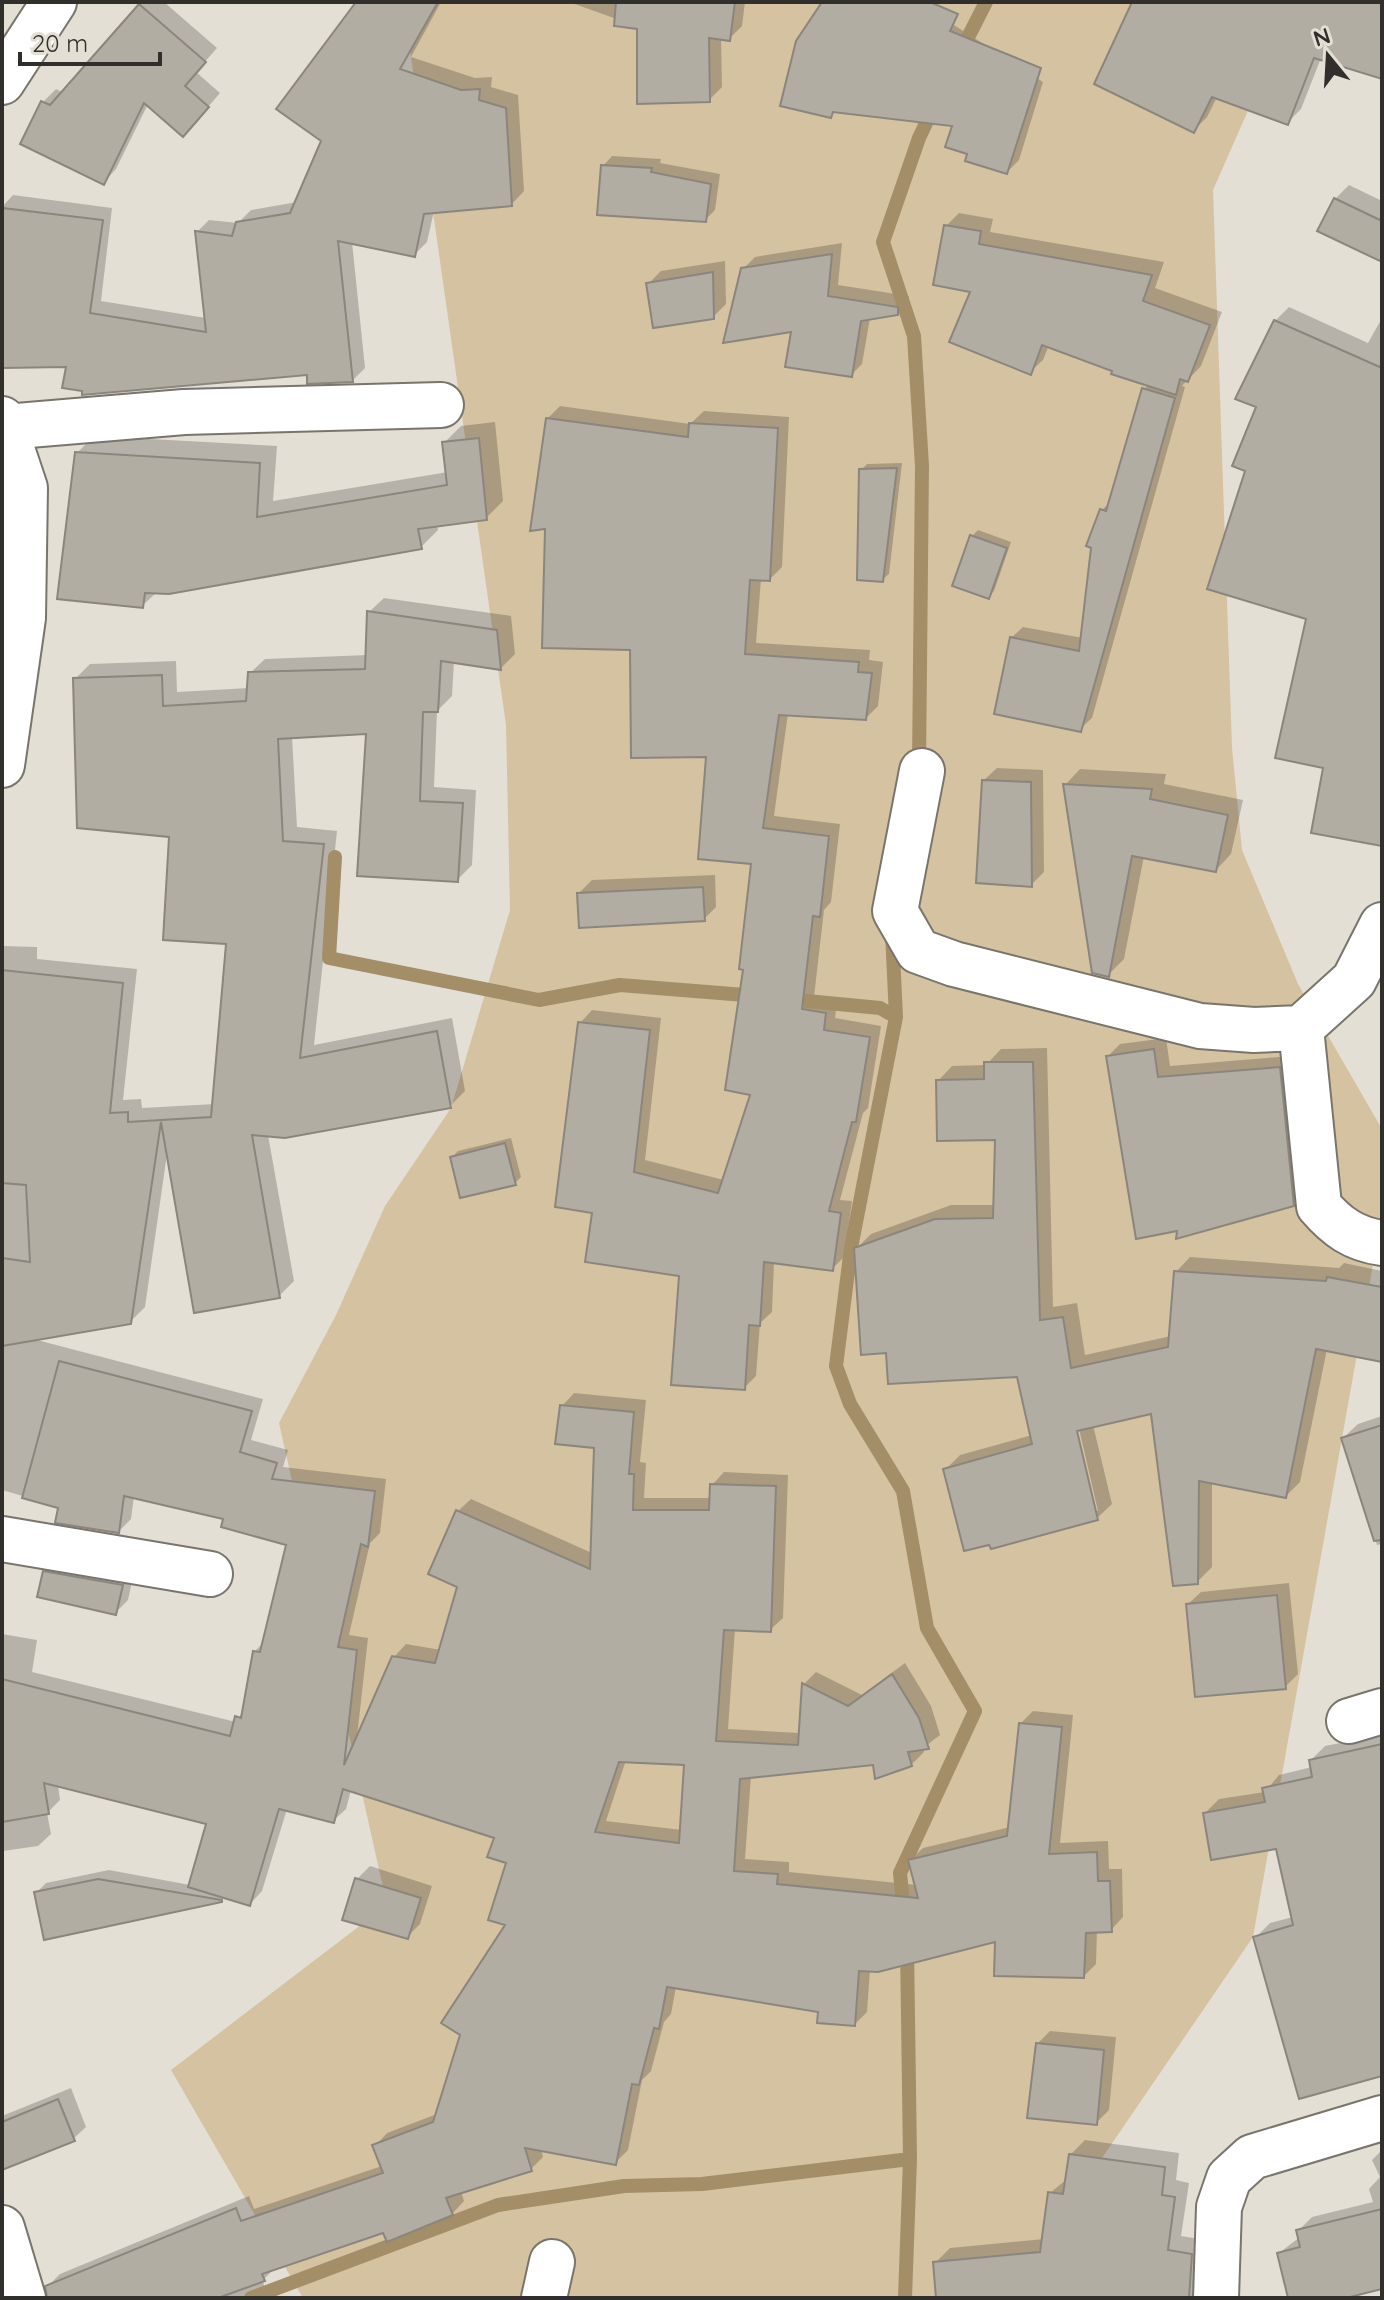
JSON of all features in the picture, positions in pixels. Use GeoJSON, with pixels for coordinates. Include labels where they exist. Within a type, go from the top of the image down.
{"type":"FeatureCollection","features":[{"type":"Feature","properties":{"kind":"street"},"geometry":{"type":"LineString","coordinates":[[2,82],[54,2]]}},
{"type":"Feature","properties":{"kind":"street"},"geometry":{"type":"LineString","coordinates":[[2,765],[23,618],[25,488],[3,423],[184,412],[441,405]]}},
{"type":"Feature","properties":{"kind":"street"},"geometry":{"type":"LineString","coordinates":[[922,771],[895,911],[918,951],[954,964],[1200,1026],[1254,1030],[1301,1028],[1354,980],[1382,925]]}},
{"type":"Feature","properties":{"kind":"street"},"geometry":{"type":"LineString","coordinates":[[1301,1028],[1319,1206],[1333,1223],[1359,1240],[1382,1243]]}},
{"type":"Feature","properties":{"kind":"street"},"geometry":{"type":"LineString","coordinates":[[2,1539],[210,1574]]}},
{"type":"Feature","properties":{"kind":"street"},"geometry":{"type":"LineString","coordinates":[[1216,2298],[1219,2207],[1229,2178],[1252,2157],[1382,2118]]}},
{"type":"Feature","properties":{"kind":"street"},"geometry":{"type":"LineString","coordinates":[[2,2228],[23,2298]]}},
{"type":"Feature","properties":{"kind":"shaded area"},"geometry":{"type":"Polygon","coordinates":[[[419,2],[1296,2],[1213,190],[1232,748],[1242,850],[1298,984],[1382,1129],[1382,1214],[1253,1937],[1020,2278],[1019,2298],[303,2298],[171,2070],[387,1905],[279,1423],[336,1315],[385,1206],[451,1108],[510,910],[506,725],[405,15],[419,2]]]}},
{"type":"Feature","properties":{"kind":"building"},"geometry":{"type":"Polygon","coordinates":[[[356,2],[438,2],[400,69],[461,90],[480,89],[479,100],[506,108],[512,206],[424,214],[415,257],[338,241],[353,382],[307,384],[307,375],[82,395],[82,391],[62,388],[66,367],[2,368],[2,208],[103,220],[90,313],[206,332],[195,231],[232,236],[236,222],[290,213],[321,141],[276,109],[356,2]]]}},
{"type":"Feature","properties":{"kind":"building"},"geometry":{"type":"Polygon","coordinates":[[[616,2],[735,2],[730,41],[709,38],[710,102],[637,104],[637,29],[614,26],[616,2]]]}},
{"type":"Feature","properties":{"kind":"building"},"geometry":{"type":"Polygon","coordinates":[[[822,2],[930,2],[958,14],[950,31],[1041,68],[1007,174],[965,161],[967,154],[945,147],[952,126],[833,112],[831,118],[780,106],[796,41],[822,2]]]}},
{"type":"Feature","properties":{"kind":"building"},"geometry":{"type":"Polygon","coordinates":[[[1132,2],[1382,2],[1382,79],[1314,58],[1288,125],[1212,97],[1194,133],[1094,84],[1132,2]]]}},
{"type":"Feature","properties":{"kind":"building"},"geometry":{"type":"Polygon","coordinates":[[[139,4],[206,62],[185,86],[209,107],[183,137],[144,103],[104,185],[20,144],[41,101],[50,105],[139,4]]]}},
{"type":"Feature","properties":{"kind":"building"},"geometry":{"type":"Polygon","coordinates":[[[601,165],[652,168],[651,172],[711,184],[706,222],[597,215],[601,165]]]}},
{"type":"Feature","properties":{"kind":"building"},"geometry":{"type":"Polygon","coordinates":[[[1334,198],[1382,221],[1382,262],[1317,231],[1334,198]]]}},
{"type":"Feature","properties":{"kind":"building"},"geometry":{"type":"Polygon","coordinates":[[[944,225],[981,231],[979,244],[1152,275],[1143,301],[1210,325],[1188,382],[1180,379],[1176,395],[1111,374],[1112,371],[1042,345],[1031,375],[949,342],[970,292],[933,285],[944,225]]]}},
{"type":"Feature","properties":{"kind":"building"},"geometry":{"type":"Polygon","coordinates":[[[832,254],[828,296],[898,307],[898,315],[861,321],[852,377],[785,367],[791,332],[723,343],[741,268],[832,254]]]}},
{"type":"Feature","properties":{"kind":"building"},"geometry":{"type":"Polygon","coordinates":[[[713,272],[714,319],[653,328],[646,283],[713,272]]]}},
{"type":"Feature","properties":{"kind":"building"},"geometry":{"type":"Polygon","coordinates":[[[1274,320],[1382,368],[1382,846],[1311,833],[1323,768],[1275,758],[1306,619],[1207,589],[1245,471],[1232,466],[1256,407],[1235,399],[1274,320]]]}},
{"type":"Feature","properties":{"kind":"building"},"geometry":{"type":"Polygon","coordinates":[[[1142,388],[1175,398],[1081,732],[994,714],[1010,637],[1079,651],[1091,548],[1086,546],[1100,509],[1106,511],[1142,388]]]}},
{"type":"Feature","properties":{"kind":"building"},"geometry":{"type":"Polygon","coordinates":[[[546,418],[688,437],[689,423],[778,428],[770,581],[750,580],[745,654],[859,662],[858,672],[872,673],[866,720],[779,715],[763,828],[829,836],[820,917],[813,916],[802,1009],[826,1013],[824,1030],[870,1037],[856,1122],[852,1122],[829,1211],[841,1213],[833,1271],[764,1262],[760,1326],[749,1325],[745,1390],[671,1385],[679,1276],[585,1262],[592,1213],[555,1207],[578,1022],[650,1030],[634,1172],[718,1193],[750,1095],[725,1090],[743,970],[739,969],[751,864],[698,859],[706,757],[631,758],[630,650],[542,648],[545,529],[530,531],[546,418]]]}},
{"type":"Feature","properties":{"kind":"building"},"geometry":{"type":"Polygon","coordinates":[[[479,438],[487,520],[418,529],[422,549],[169,594],[145,593],[143,608],[57,599],[75,452],[260,463],[257,517],[447,485],[442,442],[479,438]]]}},
{"type":"Feature","properties":{"kind":"building"},"geometry":{"type":"Polygon","coordinates":[[[897,468],[883,582],[857,580],[859,469],[897,468]]]}},
{"type":"Feature","properties":{"kind":"building"},"geometry":{"type":"Polygon","coordinates":[[[970,535],[1007,548],[989,599],[952,586],[970,535]]]}},
{"type":"Feature","properties":{"kind":"building"},"geometry":{"type":"Polygon","coordinates":[[[367,611],[497,630],[501,670],[441,661],[438,712],[423,712],[420,801],[463,803],[458,882],[357,876],[366,734],[278,739],[283,841],[324,844],[300,1058],[437,1031],[451,1108],[285,1138],[252,1135],[280,1298],[194,1313],[161,1122],[131,1324],[2,1346],[2,1258],[30,1262],[26,1185],[2,1183],[2,970],[123,983],[110,1113],[128,1112],[128,1122],[211,1117],[226,944],[163,940],[169,837],[77,828],[73,678],[162,675],[163,706],[246,701],[248,672],[365,669],[367,611]]]}},
{"type":"Feature","properties":{"kind":"building"},"geometry":{"type":"Polygon","coordinates":[[[982,780],[1031,782],[1032,887],[976,883],[982,780]]]}},
{"type":"Feature","properties":{"kind":"building"},"geometry":{"type":"Polygon","coordinates":[[[1063,784],[1152,789],[1150,799],[1228,815],[1216,872],[1132,856],[1109,977],[1092,973],[1063,784]]]}},
{"type":"Feature","properties":{"kind":"building"},"geometry":{"type":"Polygon","coordinates":[[[703,887],[705,921],[579,928],[577,893],[703,887]]]}},
{"type":"Feature","properties":{"kind":"building"},"geometry":{"type":"Polygon","coordinates":[[[1154,1049],[1158,1077],[1280,1067],[1294,1206],[1176,1239],[1177,1231],[1136,1239],[1106,1056],[1154,1049]]]}},
{"type":"Feature","properties":{"kind":"building"},"geometry":{"type":"Polygon","coordinates":[[[984,1062],[1033,1062],[1040,1320],[1063,1317],[1071,1368],[1168,1347],[1174,1271],[1326,1281],[1327,1277],[1382,1287],[1382,1362],[1316,1349],[1286,1498],[1199,1481],[1198,1584],[1173,1586],[1151,1414],[1077,1431],[1098,1520],[991,1549],[989,1545],[964,1551],[943,1469],[1032,1444],[1017,1377],[888,1384],[886,1353],[861,1355],[854,1248],[935,1219],[993,1218],[995,1140],[937,1141],[936,1080],[984,1079],[984,1062]]]}},
{"type":"Feature","properties":{"kind":"building"},"geometry":{"type":"Polygon","coordinates":[[[505,1143],[516,1185],[460,1198],[450,1157],[505,1143]]]}},
{"type":"Feature","properties":{"kind":"building"},"geometry":{"type":"Polygon","coordinates":[[[59,1361],[252,1411],[240,1452],[277,1463],[272,1479],[375,1491],[368,1547],[361,1544],[338,1647],[357,1650],[344,1765],[392,1656],[435,1663],[457,1587],[428,1574],[456,1510],[590,1569],[594,1448],[555,1444],[560,1405],[634,1412],[629,1474],[634,1474],[633,1510],[709,1510],[710,1484],[776,1486],[771,1632],[724,1630],[716,1741],[798,1745],[802,1683],[848,1706],[892,1674],[919,1718],[929,1749],[908,1752],[912,1766],[875,1779],[873,1765],[740,1779],[734,1871],[778,1874],[777,1884],[918,1898],[908,1860],[1007,1836],[1019,1723],[1062,1727],[1049,1854],[1097,1852],[1098,1881],[1110,1881],[1112,1932],[1086,1933],[1084,1978],[994,1976],[995,1942],[878,1972],[859,1971],[855,2026],[817,2023],[818,2012],[667,1987],[659,2029],[654,2028],[639,2085],[632,2084],[616,2165],[525,2148],[532,2171],[446,2198],[453,2215],[387,2242],[383,2233],[262,2274],[265,2281],[218,2298],[47,2298],[45,2286],[236,2208],[241,2221],[383,2173],[372,2145],[433,2122],[460,2035],[441,2023],[505,1925],[488,1920],[506,1863],[487,1857],[494,1838],[343,1789],[334,1823],[279,1809],[250,1906],[188,1887],[206,1824],[44,1783],[49,1814],[2,1822],[2,1679],[230,1736],[235,1716],[241,1718],[253,1651],[260,1652],[286,1545],[221,1527],[223,1519],[124,1496],[119,1533],[55,1523],[58,1508],[22,1498],[59,1361]],[[619,1762],[595,1832],[679,1843],[684,1765],[619,1762]]]}},
{"type":"Feature","properties":{"kind":"building"},"geometry":{"type":"Polygon","coordinates":[[[1382,1425],[1382,1540],[1374,1541],[1341,1438],[1382,1425]]]}},
{"type":"Feature","properties":{"kind":"building"},"geometry":{"type":"Polygon","coordinates":[[[43,1571],[123,1585],[116,1615],[37,1597],[43,1571]]]}},
{"type":"Feature","properties":{"kind":"building"},"geometry":{"type":"Polygon","coordinates":[[[1277,1595],[1286,1689],[1195,1697],[1186,1604],[1277,1595]]]}},
{"type":"Feature","properties":{"kind":"building"},"geometry":{"type":"Polygon","coordinates":[[[1382,1744],[1382,2076],[1299,2099],[1253,1937],[1293,1925],[1276,1849],[1211,1860],[1203,1813],[1265,1802],[1262,1788],[1312,1777],[1309,1760],[1382,1744]]]}},
{"type":"Feature","properties":{"kind":"building"},"geometry":{"type":"Polygon","coordinates":[[[355,1878],[421,1898],[408,1939],[342,1920],[355,1878]]]}},
{"type":"Feature","properties":{"kind":"building"},"geometry":{"type":"Polygon","coordinates":[[[98,1879],[222,1902],[44,1940],[34,1892],[98,1879]]]}},
{"type":"Feature","properties":{"kind":"building"},"geometry":{"type":"Polygon","coordinates":[[[1036,2043],[1104,2050],[1097,2125],[1027,2118],[1036,2043]]]}},
{"type":"Feature","properties":{"kind":"building"},"geometry":{"type":"Polygon","coordinates":[[[58,2099],[75,2141],[2,2170],[2,2122],[58,2099]]]}},
{"type":"Feature","properties":{"kind":"building"},"geometry":{"type":"Polygon","coordinates":[[[1069,2154],[1165,2167],[1162,2195],[1175,2197],[1168,2250],[1192,2254],[1189,2298],[936,2298],[933,2262],[1040,2252],[1048,2192],[1063,2194],[1069,2154]]]}},
{"type":"Feature","properties":{"kind":"building"},"geometry":{"type":"Polygon","coordinates":[[[1382,2209],[1382,2289],[1346,2298],[1288,2298],[1277,2253],[1300,2247],[1296,2230],[1382,2209]]]}},
{"type":"Feature","properties":{"kind":"waterway"},"geometry":{"type":"LineString","coordinates":[[959,55],[986,2]]}},
{"type":"Feature","properties":{"kind":"waterway"},"geometry":{"type":"LineString","coordinates":[[919,766],[922,466],[914,336],[883,242],[919,138],[934,106]]}},
{"type":"Feature","properties":{"kind":"waterway"},"geometry":{"type":"LineString","coordinates":[[335,857],[329,958],[539,1000],[620,985],[757,996]]}},
{"type":"Feature","properties":{"kind":"waterway"},"geometry":{"type":"LineString","coordinates":[[892,933],[896,1017],[851,1248],[836,1366],[850,1404],[903,1491],[927,1628],[975,1711],[900,1873],[904,1913]]}},
{"type":"Feature","properties":{"kind":"waterway"},"geometry":{"type":"LineString","coordinates":[[786,999],[880,1008],[896,1017]]}},
{"type":"Feature","properties":{"kind":"waterway"},"geometry":{"type":"LineString","coordinates":[[251,2298],[498,2205],[624,2186],[702,2184],[910,2159],[907,1946]]}},
{"type":"Feature","properties":{"kind":"waterway"},"geometry":{"type":"LineString","coordinates":[[905,2298],[910,2159]]}}]}
